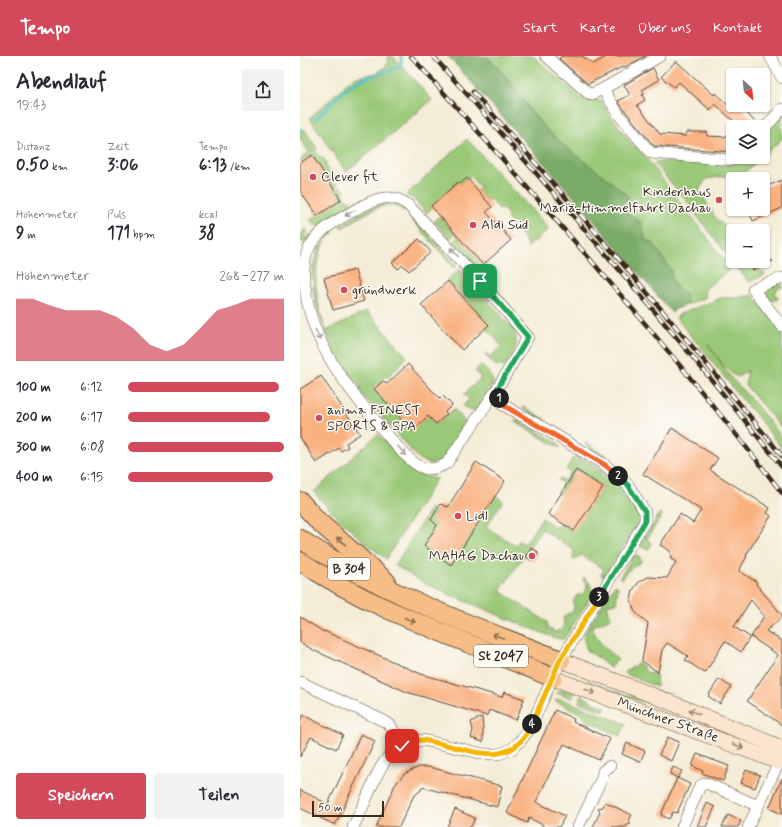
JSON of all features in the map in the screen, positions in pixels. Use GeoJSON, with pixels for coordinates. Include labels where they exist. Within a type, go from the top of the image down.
{"type":"FeatureCollection","features":[{"type":"Feature","properties":{"kind":"highway"},"geometry":{"type":"LineString","coordinates":[[300,501],[320,522],[401,596]]}},
{"type":"Feature","properties":{"kind":"highway","name":"B 304"},"geometry":{"type":"LineString","coordinates":[[300,539],[337,563],[401,596],[448,616]]}},
{"type":"Feature","properties":{"kind":"highway","name":"B 304"},"geometry":{"type":"LineString","coordinates":[[300,561],[332,580],[382,606],[439,632]]}},
{"type":"Feature","properties":{"kind":"highway"},"geometry":{"type":"LineString","coordinates":[[300,574],[348,599],[382,606]]}},
{"type":"Feature","properties":{"kind":"highway","name":"St 2047"},"geometry":{"type":"LineString","coordinates":[[448,616],[560,660]]}},
{"type":"Feature","properties":{"kind":"highway","name":"St 2047"},"geometry":{"type":"LineString","coordinates":[[439,632],[553,678]]}},
{"type":"Feature","properties":{"kind":"main road","name":"Münchner Straße"},"geometry":{"type":"LineString","coordinates":[[560,660],[662,699],[781,758]]}},
{"type":"Feature","properties":{"kind":"main road","name":"Münchner Straße"},"geometry":{"type":"LineString","coordinates":[[553,678],[781,758]]}},
{"type":"Feature","properties":{"kind":"street"},"geometry":{"type":"LineString","coordinates":[[546,56],[590,95],[660,56]]}},
{"type":"Feature","properties":{"kind":"street"},"geometry":{"type":"LineString","coordinates":[[770,56],[782,78]]}},
{"type":"Feature","properties":{"kind":"street"},"geometry":{"type":"LineString","coordinates":[[603,89],[619,115],[651,153],[726,159]]}},
{"type":"Feature","properties":{"kind":"street"},"geometry":{"type":"LineString","coordinates":[[770,122],[782,109]]}},
{"type":"Feature","properties":{"kind":"street"},"geometry":{"type":"LineString","coordinates":[[353,827],[384,761],[402,746],[412,741],[423,740],[484,754],[499,754],[512,749],[526,735],[560,660],[638,534],[645,521],[645,512],[628,485],[605,465],[503,405],[498,398],[497,389],[528,337],[480,281],[413,209],[402,200],[387,197],[379,198],[359,208],[323,231],[311,245],[306,254],[304,277],[305,292],[311,321],[338,372],[360,403],[407,457],[419,466],[428,470],[441,467],[447,463],[497,389]]}},
{"type":"Feature","properties":{"kind":"street"},"geometry":{"type":"LineString","coordinates":[[782,278],[753,289],[782,326]]}},
{"type":"Feature","properties":{"kind":"street"},"geometry":{"type":"LineString","coordinates":[[300,682],[384,721],[390,726],[402,746]]}},
{"type":"Feature","properties":{"kind":"street"},"geometry":{"type":"LineString","coordinates":[[748,827],[781,758]]}},
{"type":"Feature","properties":{"kind":"street"},"geometry":{"type":"LineString","coordinates":[[578,827],[602,778],[603,771],[610,766]]}},
{"type":"Feature","properties":{"kind":"street"},"geometry":{"type":"LineString","coordinates":[[682,827],[700,786],[706,783],[758,806]]}},
{"type":"Feature","properties":{"kind":"green space"},"geometry":{"type":"Polygon","coordinates":[[[387,56],[393,56],[432,100],[346,172],[310,118],[353,78],[377,73],[385,67],[389,62],[387,56]]]}},
{"type":"Feature","properties":{"kind":"green space"},"geometry":{"type":"Polygon","coordinates":[[[448,56],[486,56],[510,82],[546,129],[566,147],[629,197],[618,207],[642,223],[645,240],[652,243],[671,270],[673,284],[685,294],[687,305],[676,309],[672,313],[572,195],[448,56]]]}},
{"type":"Feature","properties":{"kind":"green space"},"geometry":{"type":"Polygon","coordinates":[[[486,56],[533,56],[582,99],[591,97],[601,102],[634,147],[637,146],[726,262],[726,268],[731,268],[704,290],[706,297],[687,305],[685,294],[673,284],[671,270],[653,243],[645,240],[618,207],[629,197],[576,156],[546,129],[495,64],[486,56]]]}},
{"type":"Feature","properties":{"kind":"green space"},"geometry":{"type":"Polygon","coordinates":[[[782,114],[782,139],[770,150],[770,127],[782,114]]]}},
{"type":"Feature","properties":{"kind":"green space"},"geometry":{"type":"Polygon","coordinates":[[[300,130],[305,130],[317,149],[315,151],[327,164],[325,166],[336,178],[334,180],[339,188],[341,187],[345,192],[343,194],[348,201],[350,200],[352,203],[349,207],[317,227],[310,220],[341,200],[312,156],[300,163],[300,160],[309,152],[300,139],[300,130]]]}},
{"type":"Feature","properties":{"kind":"green space"},"geometry":{"type":"Polygon","coordinates":[[[467,139],[549,229],[528,247],[523,237],[507,218],[509,216],[502,208],[500,210],[490,199],[487,201],[477,190],[480,187],[470,176],[460,184],[458,182],[431,206],[432,208],[426,213],[414,199],[406,195],[467,139]]]}},
{"type":"Feature","properties":{"kind":"green space"},"geometry":{"type":"Polygon","coordinates":[[[654,163],[734,165],[754,164],[745,172],[726,172],[726,176],[706,179],[699,190],[717,220],[726,227],[726,253],[696,215],[696,212],[654,163]]]}},
{"type":"Feature","properties":{"kind":"green space"},"geometry":{"type":"Polygon","coordinates":[[[388,202],[395,203],[406,209],[403,211],[394,205],[386,205],[366,214],[342,228],[340,226],[369,209],[388,202]]]}},
{"type":"Feature","properties":{"kind":"green space"},"geometry":{"type":"Polygon","coordinates":[[[411,214],[457,266],[455,268],[409,217],[411,214]]]}},
{"type":"Feature","properties":{"kind":"green space"},"geometry":{"type":"Polygon","coordinates":[[[439,216],[455,234],[450,239],[434,221],[439,216]]]}},
{"type":"Feature","properties":{"kind":"green space"},"geometry":{"type":"Polygon","coordinates":[[[305,229],[307,231],[303,236],[305,238],[310,234],[311,235],[305,243],[300,241],[300,234],[305,229]]]}},
{"type":"Feature","properties":{"kind":"green space"},"geometry":{"type":"Polygon","coordinates":[[[458,237],[480,261],[474,267],[452,242],[458,237]]]}},
{"type":"Feature","properties":{"kind":"green space"},"geometry":{"type":"Polygon","coordinates":[[[327,239],[322,247],[317,264],[316,283],[318,302],[326,331],[317,305],[312,279],[316,255],[327,239]]]}},
{"type":"Feature","properties":{"kind":"green space"},"geometry":{"type":"Polygon","coordinates":[[[738,268],[758,268],[761,273],[763,272],[765,275],[749,282],[738,268]]]}},
{"type":"Feature","properties":{"kind":"green space"},"geometry":{"type":"Polygon","coordinates":[[[460,269],[513,329],[516,344],[513,353],[505,366],[498,366],[491,362],[485,354],[486,353],[490,357],[502,346],[486,328],[488,325],[447,280],[460,269]]]}},
{"type":"Feature","properties":{"kind":"green space"},"geometry":{"type":"Polygon","coordinates":[[[782,283],[782,288],[781,287],[776,290],[775,293],[778,299],[767,302],[763,290],[782,283]]]}},
{"type":"Feature","properties":{"kind":"green space"},"geometry":{"type":"Polygon","coordinates":[[[753,295],[782,331],[782,429],[746,386],[745,381],[747,379],[747,371],[738,377],[732,374],[723,365],[707,343],[731,378],[751,399],[782,438],[782,449],[753,411],[748,407],[676,318],[680,314],[721,298],[738,298],[753,295]]]}},
{"type":"Feature","properties":{"kind":"green space"},"geometry":{"type":"Polygon","coordinates":[[[367,311],[407,357],[387,378],[385,376],[382,379],[383,381],[379,385],[377,383],[373,387],[374,389],[412,430],[428,416],[436,424],[454,409],[463,419],[466,426],[455,445],[445,458],[439,462],[432,463],[424,462],[417,457],[361,393],[360,386],[350,375],[347,375],[338,359],[326,331],[367,311]]]}},
{"type":"Feature","properties":{"kind":"green space"},"geometry":{"type":"Polygon","coordinates":[[[481,365],[494,382],[477,409],[471,411],[463,406],[469,399],[464,394],[481,378],[475,371],[481,365]]]}},
{"type":"Feature","properties":{"kind":"green space"},"geometry":{"type":"Polygon","coordinates":[[[524,407],[545,419],[541,420],[523,409],[524,407]]]}},
{"type":"Feature","properties":{"kind":"green space"},"geometry":{"type":"Polygon","coordinates":[[[516,420],[537,431],[536,434],[515,422],[516,420]]]}},
{"type":"Feature","properties":{"kind":"green space"},"geometry":{"type":"Polygon","coordinates":[[[539,432],[558,443],[560,448],[537,435],[539,432]]]}},
{"type":"Feature","properties":{"kind":"green space"},"geometry":{"type":"Polygon","coordinates":[[[378,434],[410,468],[418,474],[436,479],[386,559],[348,527],[314,492],[378,434]]]}},
{"type":"Feature","properties":{"kind":"green space"},"geometry":{"type":"Polygon","coordinates":[[[585,442],[612,459],[619,470],[610,461],[587,447],[585,442]]]}},
{"type":"Feature","properties":{"kind":"green space"},"geometry":{"type":"Polygon","coordinates":[[[578,455],[603,469],[612,478],[575,457],[578,455]]]}},
{"type":"Feature","properties":{"kind":"green space"},"geometry":{"type":"Polygon","coordinates":[[[573,458],[615,482],[638,507],[640,512],[638,523],[605,575],[601,575],[604,569],[581,555],[576,560],[573,559],[574,550],[542,529],[500,591],[547,622],[548,628],[555,632],[563,627],[563,619],[565,615],[573,612],[573,602],[577,595],[581,595],[586,591],[587,586],[583,579],[584,577],[589,582],[593,593],[564,639],[547,635],[460,599],[424,583],[395,565],[431,508],[436,512],[431,520],[437,525],[424,546],[451,565],[495,495],[503,501],[486,527],[516,546],[519,541],[525,544],[542,518],[557,528],[560,522],[574,530],[603,487],[576,470],[560,494],[557,493],[563,484],[558,480],[560,478],[565,481],[570,472],[566,469],[573,458]]]}},
{"type":"Feature","properties":{"kind":"green space"},"geometry":{"type":"Polygon","coordinates":[[[660,513],[662,515],[647,539],[652,543],[649,549],[639,546],[660,513]]]}},
{"type":"Feature","properties":{"kind":"green space"},"geometry":{"type":"Polygon","coordinates":[[[634,554],[640,557],[641,562],[631,568],[622,579],[620,577],[634,554]]]}},
{"type":"Feature","properties":{"kind":"green space"},"geometry":{"type":"Polygon","coordinates":[[[615,585],[618,587],[616,603],[607,605],[611,618],[591,627],[601,644],[618,660],[610,668],[596,656],[587,651],[583,636],[615,585]]]}},
{"type":"Feature","properties":{"kind":"green space"},"geometry":{"type":"Polygon","coordinates":[[[638,663],[650,674],[652,672],[656,675],[657,687],[624,673],[638,663]]]}},
{"type":"Feature","properties":{"kind":"green space"},"geometry":{"type":"Polygon","coordinates":[[[587,681],[645,700],[624,698],[586,684],[587,681]]]}},
{"type":"Feature","properties":{"kind":"green space"},"geometry":{"type":"Polygon","coordinates":[[[563,690],[575,692],[572,698],[557,693],[563,690]]]}},
{"type":"Feature","properties":{"kind":"green space"},"geometry":{"type":"Polygon","coordinates":[[[582,695],[592,702],[605,707],[604,711],[579,702],[582,695]]]}},
{"type":"Feature","properties":{"kind":"green space"},"geometry":{"type":"Polygon","coordinates":[[[561,699],[626,724],[620,736],[586,720],[582,714],[555,701],[561,699]]]}},
{"type":"Feature","properties":{"kind":"building"},"geometry":{"type":"Polygon","coordinates":[[[562,56],[582,56],[593,64],[608,56],[646,56],[588,84],[559,59],[562,56]]]}},
{"type":"Feature","properties":{"kind":"building"},"geometry":{"type":"Polygon","coordinates":[[[676,61],[714,95],[715,93],[726,103],[726,112],[746,112],[753,120],[732,120],[715,104],[710,110],[679,82],[674,87],[661,77],[676,61]]]}},
{"type":"Feature","properties":{"kind":"building"},"geometry":{"type":"Polygon","coordinates":[[[653,68],[659,80],[642,90],[644,94],[642,95],[645,100],[637,105],[660,134],[686,136],[687,132],[707,132],[707,136],[726,136],[726,151],[654,146],[618,101],[630,95],[624,85],[653,68]]]}},
{"type":"Feature","properties":{"kind":"building","name":"Clever fit"},"geometry":{"type":"Polygon","coordinates":[[[312,155],[341,200],[317,216],[300,191],[300,163],[312,155]]]}},
{"type":"Feature","properties":{"kind":"building","name":"Aldi Süd"},"geometry":{"type":"Polygon","coordinates":[[[467,178],[492,207],[486,212],[511,240],[483,265],[431,206],[458,182],[460,184],[467,178]]]}},
{"type":"Feature","properties":{"kind":"building"},"geometry":{"type":"Polygon","coordinates":[[[782,180],[782,208],[770,213],[770,185],[782,180]]]}},
{"type":"Feature","properties":{"kind":"building"},"geometry":{"type":"Polygon","coordinates":[[[751,216],[764,216],[753,221],[751,216]]]}},
{"type":"Feature","properties":{"kind":"building"},"geometry":{"type":"Polygon","coordinates":[[[419,239],[431,252],[409,271],[403,265],[398,269],[392,263],[419,239]]]}},
{"type":"Feature","properties":{"kind":"building","name":"gründwerk"},"geometry":{"type":"Polygon","coordinates":[[[355,270],[364,301],[333,310],[324,278],[355,270]]]}},
{"type":"Feature","properties":{"kind":"building"},"geometry":{"type":"Polygon","coordinates":[[[448,281],[489,325],[462,350],[421,305],[448,281]]]}},
{"type":"Feature","properties":{"kind":"building"},"geometry":{"type":"Polygon","coordinates":[[[408,364],[440,399],[443,396],[452,405],[445,412],[447,414],[436,424],[428,416],[412,431],[374,389],[383,381],[387,384],[408,364]]]}},
{"type":"Feature","properties":{"kind":"building","name":"anima FINEST SPORTS & SPA"},"geometry":{"type":"Polygon","coordinates":[[[321,376],[360,434],[346,443],[348,447],[341,451],[339,448],[316,463],[300,437],[300,389],[321,376]]]}},
{"type":"Feature","properties":{"kind":"building"},"geometry":{"type":"Polygon","coordinates":[[[672,428],[718,458],[710,470],[770,508],[767,513],[771,516],[746,555],[747,556],[739,571],[757,582],[756,584],[782,615],[782,617],[766,631],[782,641],[782,725],[747,701],[778,655],[751,637],[764,616],[751,600],[734,627],[750,637],[741,652],[725,641],[705,673],[685,660],[688,656],[667,643],[662,650],[658,672],[642,661],[648,623],[634,610],[631,600],[633,590],[639,582],[648,577],[667,578],[676,562],[671,559],[670,551],[660,545],[680,514],[693,523],[701,510],[643,474],[672,428]]]}},
{"type":"Feature","properties":{"kind":"building","name":"Lidl"},"geometry":{"type":"Polygon","coordinates":[[[476,462],[505,481],[451,565],[424,546],[437,525],[431,520],[440,504],[448,507],[476,462]]]}},
{"type":"Feature","properties":{"kind":"building"},"geometry":{"type":"Polygon","coordinates":[[[576,470],[603,487],[574,531],[548,514],[576,470]]]}},
{"type":"Feature","properties":{"kind":"building","name":"MAHAG Dachau"},"geometry":{"type":"Polygon","coordinates":[[[531,548],[537,551],[538,554],[535,559],[531,560],[526,557],[531,548]]]}},
{"type":"Feature","properties":{"kind":"building"},"geometry":{"type":"Polygon","coordinates":[[[300,617],[324,632],[421,674],[502,697],[504,692],[524,699],[516,720],[489,710],[487,716],[407,692],[313,650],[300,642],[300,617]]]}},
{"type":"Feature","properties":{"kind":"building"},"geometry":{"type":"Polygon","coordinates":[[[719,679],[731,687],[720,704],[708,696],[719,679]]]}},
{"type":"Feature","properties":{"kind":"building"},"geometry":{"type":"Polygon","coordinates":[[[555,710],[574,719],[573,722],[610,739],[599,760],[564,744],[536,802],[565,816],[559,827],[542,827],[543,825],[529,818],[527,823],[507,813],[555,710]]]}},
{"type":"Feature","properties":{"kind":"building"},"geometry":{"type":"Polygon","coordinates":[[[303,715],[343,735],[336,749],[311,737],[300,757],[300,721],[303,715]]]}},
{"type":"Feature","properties":{"kind":"building"},"geometry":{"type":"Polygon","coordinates":[[[482,717],[483,742],[471,738],[473,730],[471,722],[482,717]]]}},
{"type":"Feature","properties":{"kind":"building"},"geometry":{"type":"Polygon","coordinates":[[[361,734],[375,741],[335,825],[300,808],[300,790],[328,804],[361,734]]]}},
{"type":"Feature","properties":{"kind":"building"},"geometry":{"type":"Polygon","coordinates":[[[668,737],[679,742],[671,761],[659,755],[668,737]]]}},
{"type":"Feature","properties":{"kind":"building"},"geometry":{"type":"Polygon","coordinates":[[[627,743],[645,751],[640,762],[622,754],[627,743]]]}},
{"type":"Feature","properties":{"kind":"building"},"geometry":{"type":"Polygon","coordinates":[[[697,754],[729,766],[723,781],[702,773],[703,771],[692,766],[697,754]]]}},
{"type":"Feature","properties":{"kind":"building"},"geometry":{"type":"Polygon","coordinates":[[[419,767],[429,767],[502,786],[497,807],[422,787],[421,790],[413,797],[399,827],[376,827],[395,785],[404,774],[419,767]]]}},
{"type":"Feature","properties":{"kind":"building"},"geometry":{"type":"Polygon","coordinates":[[[673,767],[682,771],[678,778],[670,774],[673,767]]]}},
{"type":"Feature","properties":{"kind":"building"},"geometry":{"type":"Polygon","coordinates":[[[746,770],[760,775],[755,788],[741,783],[746,770]]]}},
{"type":"Feature","properties":{"kind":"building"},"geometry":{"type":"Polygon","coordinates":[[[677,778],[690,784],[677,813],[673,812],[669,819],[661,815],[677,778]]]}},
{"type":"Feature","properties":{"kind":"building"},"geometry":{"type":"Polygon","coordinates":[[[782,778],[782,814],[769,808],[782,778]]]}},
{"type":"Feature","properties":{"kind":"building"},"geometry":{"type":"Polygon","coordinates":[[[605,802],[632,815],[629,820],[631,824],[627,825],[626,827],[593,827],[600,812],[598,808],[603,807],[605,802]]]}},
{"type":"Feature","properties":{"kind":"building"},"geometry":{"type":"Polygon","coordinates":[[[707,803],[715,807],[706,827],[697,827],[707,803]]]}},
{"type":"Feature","properties":{"kind":"building"},"geometry":{"type":"Polygon","coordinates":[[[455,809],[475,818],[471,827],[447,827],[455,809]]]}},
{"type":"Feature","properties":{"kind":"building"},"geometry":{"type":"Polygon","coordinates":[[[728,815],[741,821],[738,827],[722,827],[728,815]]]}},
{"type":"Feature","properties":{"kind":"waterway"},"geometry":{"type":"LineString","coordinates":[[316,119],[338,97],[356,82],[396,68],[401,63],[401,56]]}},
{"type":"Feature","properties":{"kind":"railway"},"geometry":{"type":"LineString","coordinates":[[411,56],[647,326],[738,436],[782,493]]}},
{"type":"Feature","properties":{"kind":"railway"},"geometry":{"type":"LineString","coordinates":[[433,56],[610,259],[697,362],[782,467]]}},
{"type":"Feature","properties":{"kind":"railway"},"geometry":{"type":"LineString","coordinates":[[473,92],[630,272],[782,456]]}},
{"type":"Feature","properties":{"kind":"place","name":"Clever fit"},"geometry":{"type":"Point","coordinates":[313,177]}},
{"type":"Feature","properties":{"kind":"place","name":"Kinderhaus Mariä-Himmelfahrt Dachau"},"geometry":{"type":"Point","coordinates":[719,200]}},
{"type":"Feature","properties":{"kind":"place","name":"Aldi Süd"},"geometry":{"type":"Point","coordinates":[473,225]}},
{"type":"Feature","properties":{"kind":"place","name":"gründwerk"},"geometry":{"type":"Point","coordinates":[344,290]}},
{"type":"Feature","properties":{"kind":"place","name":"anima FINEST SPORTS & SPA"},"geometry":{"type":"Point","coordinates":[319,418]}},
{"type":"Feature","properties":{"kind":"place","name":"Lidl"},"geometry":{"type":"Point","coordinates":[458,516]}},
{"type":"Feature","properties":{"kind":"place","name":"MAHAG Dachau"},"geometry":{"type":"Point","coordinates":[532,556]}},
{"type":"Feature","properties":{"kind":"route"},"geometry":{"type":"LineString","coordinates":[[402,746],[412,741],[423,740],[484,754],[499,754],[512,749],[526,735],[560,660],[645,521],[645,512],[628,485],[605,465],[503,405],[498,398],[497,389],[528,337],[480,281]]}}]}
